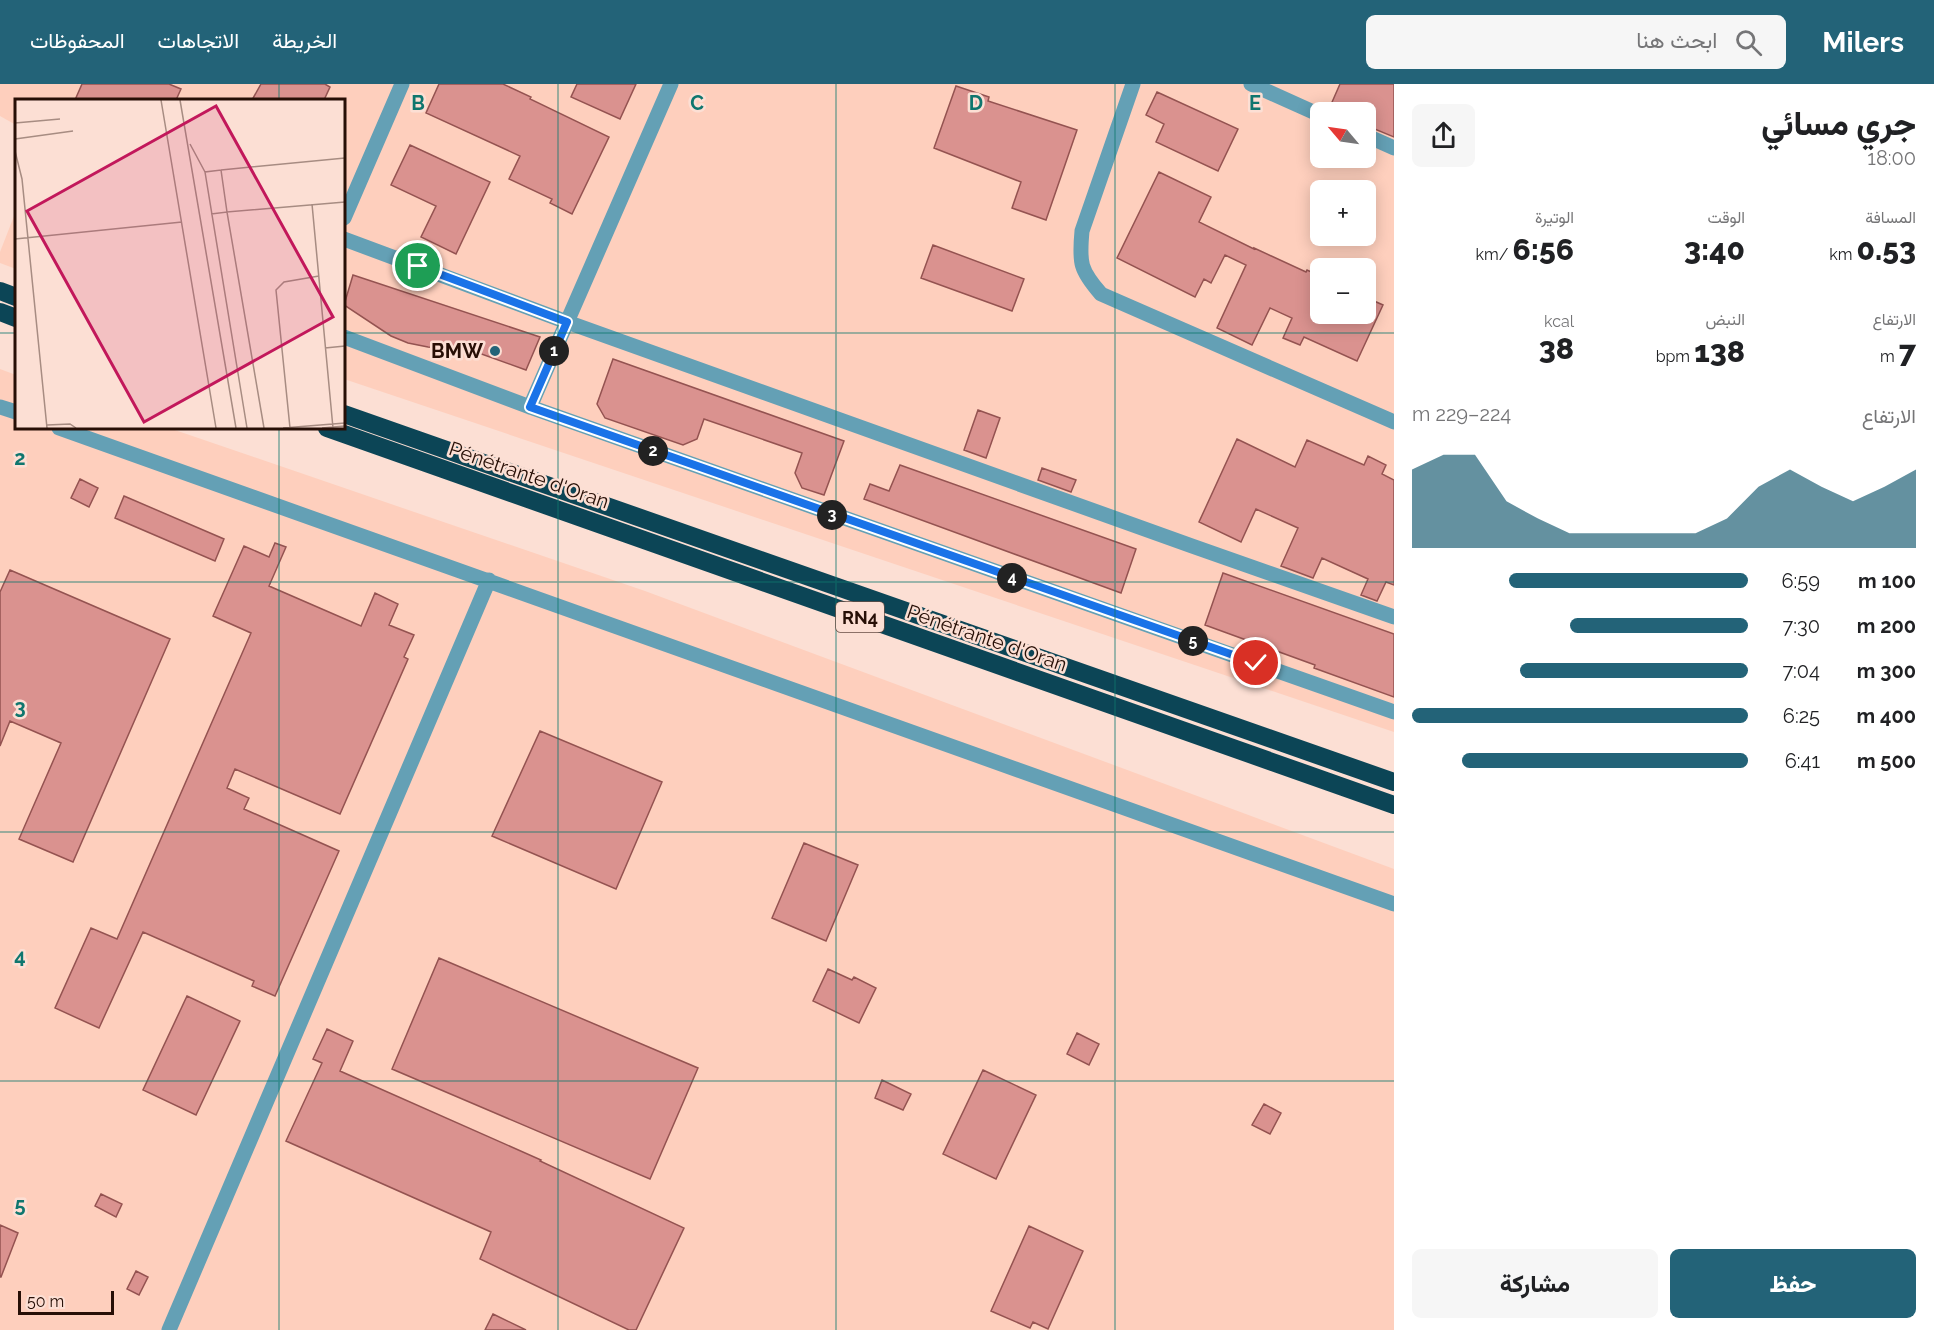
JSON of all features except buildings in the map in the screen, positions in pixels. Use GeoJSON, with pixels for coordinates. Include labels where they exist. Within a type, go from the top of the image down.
{"type":"FeatureCollection","features":[{"type":"Feature","properties":{"kind":"highway"},"geometry":{"type":"LineString","coordinates":[[0,291],[15,297]]}},
{"type":"Feature","properties":{"kind":"highway"},"geometry":{"type":"LineString","coordinates":[[0,312],[15,318]]}},
{"type":"Feature","properties":{"kind":"highway","name":"Pénétrante d'Oran"},"geometry":{"type":"LineString","coordinates":[[345,414],[1394,782]]}},
{"type":"Feature","properties":{"kind":"highway","name":"Pénétrante d'Oran"},"geometry":{"type":"LineString","coordinates":[[330,429],[1394,805]]}},
{"type":"Feature","properties":{"kind":"street"},"geometry":{"type":"LineString","coordinates":[[345,216],[402,84]]}},
{"type":"Feature","properties":{"kind":"street"},"geometry":{"type":"LineString","coordinates":[[530,407],[671,84]]}},
{"type":"Feature","properties":{"kind":"street"},"geometry":{"type":"LineString","coordinates":[[1133,84],[1082,231],[1079,257],[1087,278],[1101,294],[1394,422]]}},
{"type":"Feature","properties":{"kind":"street"},"geometry":{"type":"LineString","coordinates":[[1251,84],[1310,111]]}},
{"type":"Feature","properties":{"kind":"street"},"geometry":{"type":"LineString","coordinates":[[1376,140],[1394,147]]}},
{"type":"Feature","properties":{"kind":"street"},"geometry":{"type":"LineString","coordinates":[[345,239],[567,322],[1394,617]]}},
{"type":"Feature","properties":{"kind":"street"},"geometry":{"type":"LineString","coordinates":[[345,337],[530,407],[1394,712]]}},
{"type":"Feature","properties":{"kind":"street"},"geometry":{"type":"LineString","coordinates":[[0,407],[15,412]]}},
{"type":"Feature","properties":{"kind":"street"},"geometry":{"type":"LineString","coordinates":[[62,429],[1394,904]]}},
{"type":"Feature","properties":{"kind":"street"},"geometry":{"type":"LineString","coordinates":[[169,1330],[489,580]]}},
{"type":"Feature","properties":{"kind":"shaded area"},"geometry":{"type":"Polygon","coordinates":[[[0,84],[1394,84],[1394,732],[345,379],[345,99],[15,99],[15,124],[0,116],[0,84]]]}},
{"type":"Feature","properties":{"kind":"shaded area"},"geometry":{"type":"Polygon","coordinates":[[[15,214],[15,269],[0,263],[0,252],[15,214]]]}},
{"type":"Feature","properties":{"kind":"shaded area"},"geometry":{"type":"Polygon","coordinates":[[[0,369],[15,375],[15,429],[172,429],[645,591],[1394,869],[1394,1330],[0,1330],[0,369]]]}},
{"type":"Feature","properties":{"kind":"place","name":"BMW"},"geometry":{"type":"Point","coordinates":[495,351]}},
{"type":"Feature","properties":{"kind":"route"},"geometry":{"type":"LineString","coordinates":[[418,266],[567,322],[530,407],[1256,663]]}}]}
